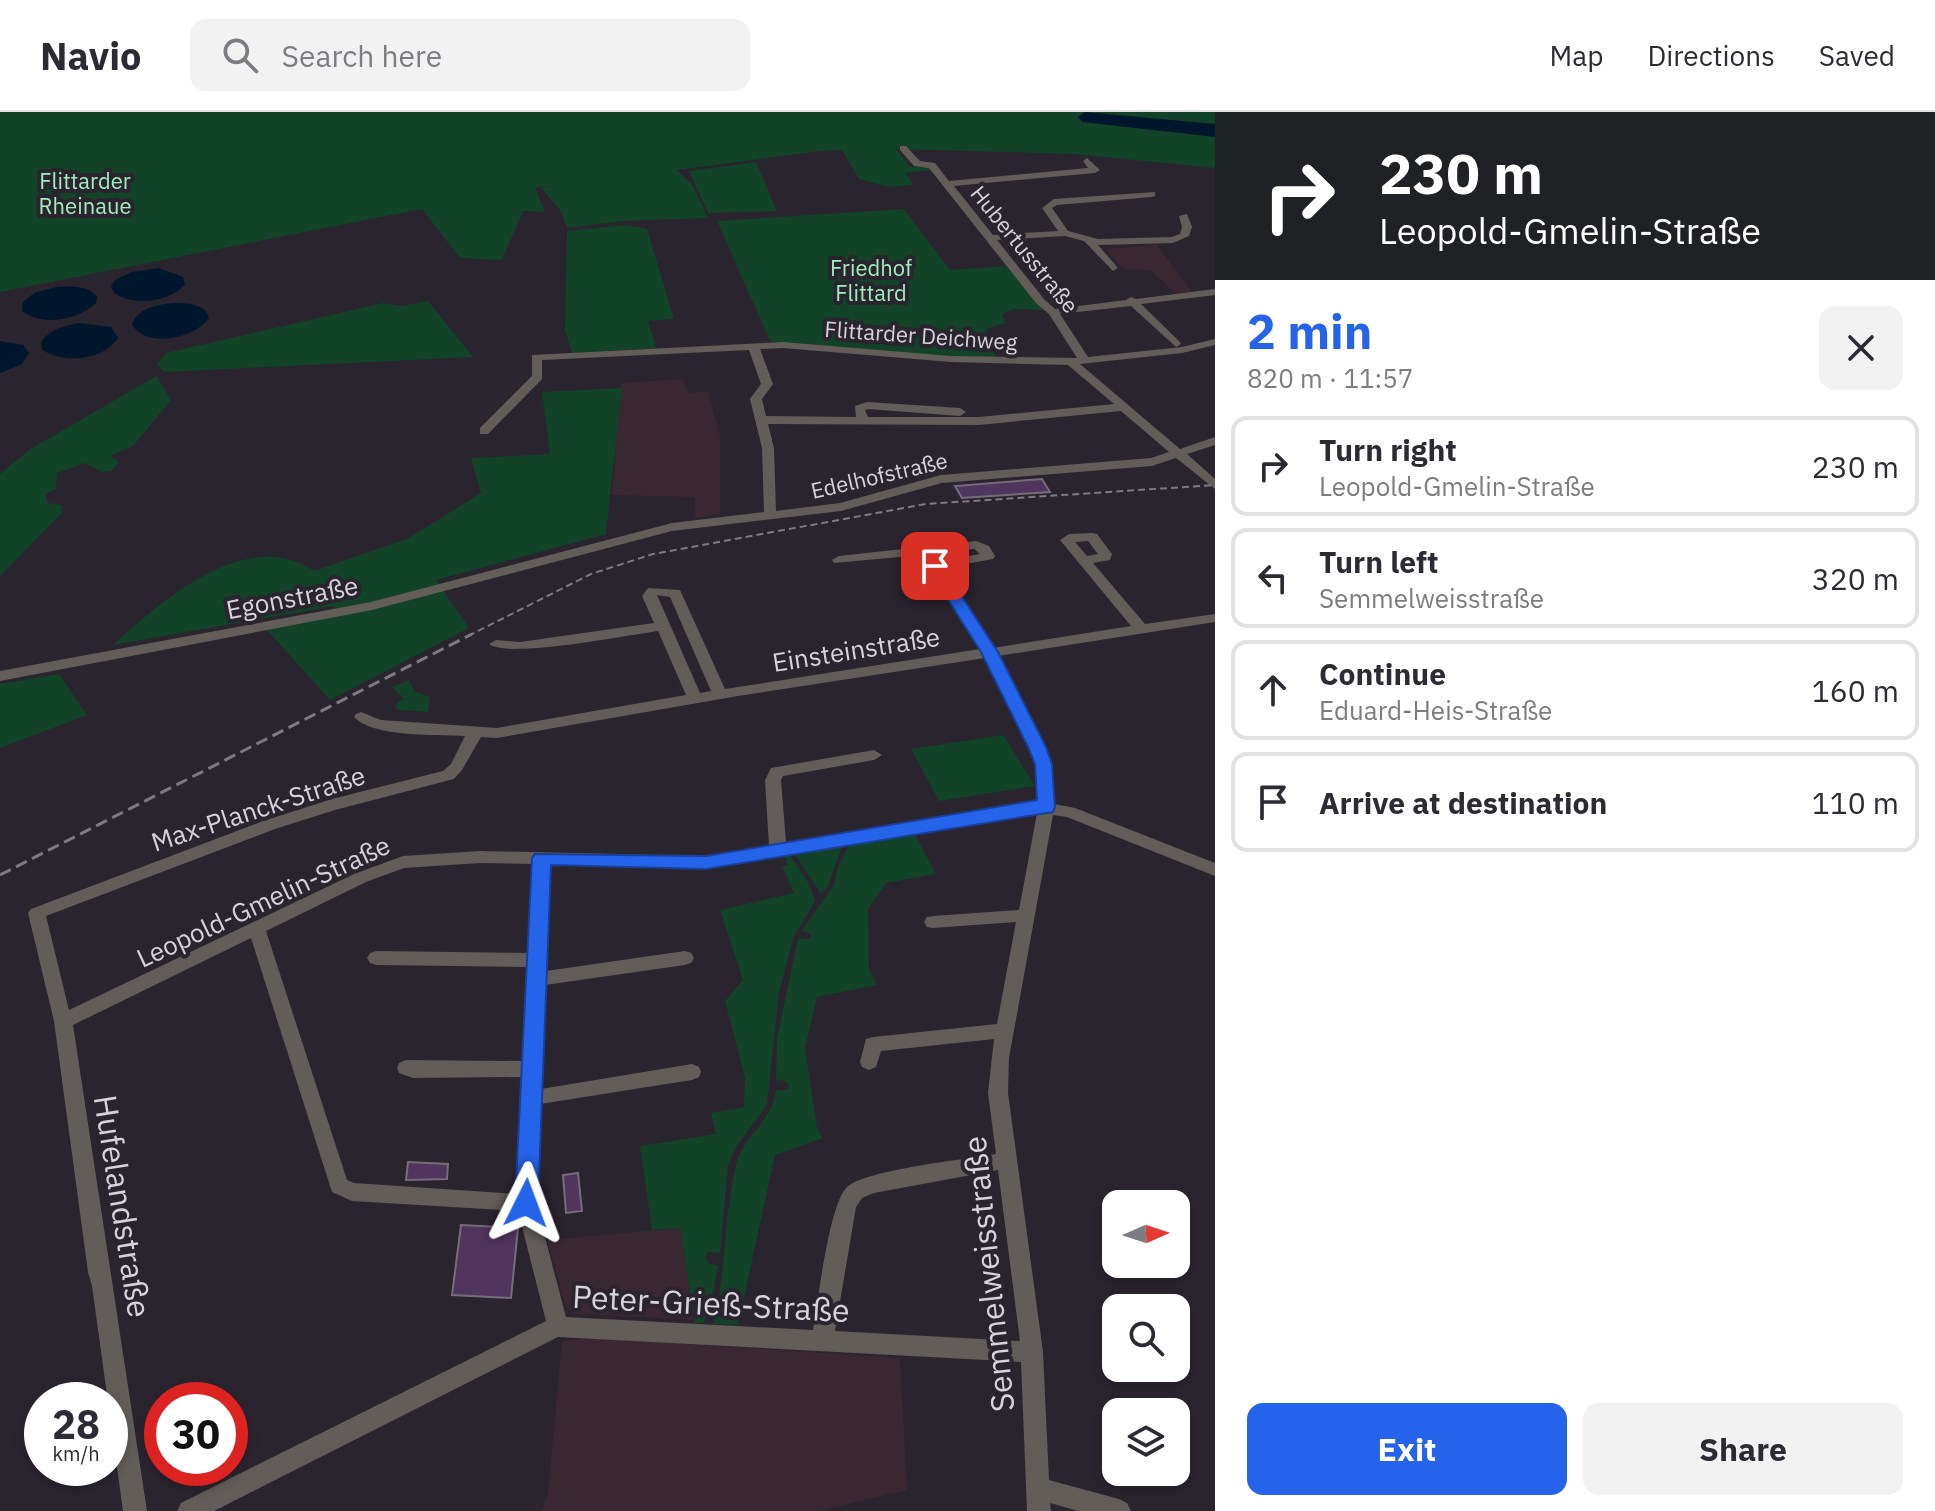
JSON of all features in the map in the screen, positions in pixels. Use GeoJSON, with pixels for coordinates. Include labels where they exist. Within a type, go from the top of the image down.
{"type":"FeatureCollection","features":[{"type":"Feature","properties":{"kind":"street","name":"Hubertusstraße"},"geometry":{"type":"LineString","coordinates":[[903,148],[917,164],[932,165],[1040,301],[1053,312],[1085,361]]}},
{"type":"Feature","properties":{"kind":"street"},"geometry":{"type":"LineString","coordinates":[[946,184],[1095,170],[1087,161]]}},
{"type":"Feature","properties":{"kind":"street"},"geometry":{"type":"LineString","coordinates":[[1065,233],[1051,217],[1048,204],[1152,194]]}},
{"type":"Feature","properties":{"kind":"street"},"geometry":{"type":"LineString","coordinates":[[989,238],[1065,233],[1089,241],[1173,240],[1184,236],[1187,227],[1184,216]]}},
{"type":"Feature","properties":{"kind":"street"},"geometry":{"type":"LineString","coordinates":[[1089,241],[1113,268]]}},
{"type":"Feature","properties":{"kind":"street"},"geometry":{"type":"LineString","coordinates":[[1053,312],[1215,292]]}},
{"type":"Feature","properties":{"kind":"street"},"geometry":{"type":"LineString","coordinates":[[1131,300],[1176,344]]}},
{"type":"Feature","properties":{"kind":"street","name":"Flittarder Deichweg"},"geometry":{"type":"LineString","coordinates":[[484,431],[538,377],[536,357],[768,345],[936,358],[1071,362],[1182,350],[1215,342]]}},
{"type":"Feature","properties":{"kind":"street"},"geometry":{"type":"LineString","coordinates":[[753,346],[767,384],[756,399],[768,448],[770,515]]}},
{"type":"Feature","properties":{"kind":"street"},"geometry":{"type":"LineString","coordinates":[[1071,362],[1215,485]]}},
{"type":"Feature","properties":{"kind":"street"},"geometry":{"type":"LineString","coordinates":[[762,420],[979,421],[1123,407]]}},
{"type":"Feature","properties":{"kind":"street","name":"Edelhofstraße"},"geometry":{"type":"LineString","coordinates":[[590,549],[672,527],[841,507],[941,479],[1136,464],[1179,454],[1215,441]]}},
{"type":"Feature","properties":{"kind":"street"},"geometry":{"type":"LineString","coordinates":[[839,560],[976,545],[988,556],[982,560],[935,566]]}},
{"type":"Feature","properties":{"kind":"street","name":"Egonstraße"},"geometry":{"type":"LineString","coordinates":[[0,676],[372,606],[590,549]]}},
{"type":"Feature","properties":{"kind":"street","name":"Semmelweisstraße"},"geometry":{"type":"LineString","coordinates":[[926,552],[989,652],[1040,756],[1046,807],[1005,1031],[998,1093],[1032,1352],[1039,1500]]}},
{"type":"Feature","properties":{"kind":"street"},"geometry":{"type":"LineString","coordinates":[[1084,560],[1141,629]]}},
{"type":"Feature","properties":{"kind":"street"},"geometry":{"type":"LineString","coordinates":[[695,699],[649,596],[660,589],[675,593],[720,694]]}},
{"type":"Feature","properties":{"kind":"street","name":"Einsteinstraße"},"geometry":{"type":"LineString","coordinates":[[361,717],[378,725],[476,733],[509,731],[720,694],[1215,618]]}},
{"type":"Feature","properties":{"kind":"street"},"geometry":{"type":"LineString","coordinates":[[496,644],[520,646],[663,626]]}},
{"type":"Feature","properties":{"kind":"street","name":"Max-Planck-Straße"},"geometry":{"type":"LineString","coordinates":[[37,913],[282,821],[448,775],[455,771],[466,744],[476,733]]}},
{"type":"Feature","properties":{"kind":"street"},"geometry":{"type":"LineString","coordinates":[[778,851],[773,780],[777,772],[874,755]]}},
{"type":"Feature","properties":{"kind":"street","name":"Leopold-Gmelin-Straße"},"geometry":{"type":"LineString","coordinates":[[63,1021],[360,878],[403,862],[438,857],[706,862],[1046,807],[1069,812],[1215,870]]}},
{"type":"Feature","properties":{"kind":"street"},"geometry":{"type":"LineString","coordinates":[[542,858],[526,1203],[558,1327]]}},
{"type":"Feature","properties":{"kind":"street","name":"Hufelandstraße"},"geometry":{"type":"LineString","coordinates":[[37,913],[63,1021],[98,1272],[119,1385],[135,1511]]}},
{"type":"Feature","properties":{"kind":"street"},"geometry":{"type":"LineString","coordinates":[[933,922],[1012,915],[1025,918]]}},
{"type":"Feature","properties":{"kind":"street"},"geometry":{"type":"LineString","coordinates":[[257,929],[339,1186],[352,1192],[526,1203]]}},
{"type":"Feature","properties":{"kind":"street"},"geometry":{"type":"LineString","coordinates":[[376,958],[536,970],[685,958]]}},
{"type":"Feature","properties":{"kind":"street"},"geometry":{"type":"LineString","coordinates":[[869,1062],[873,1044],[1005,1031]]}},
{"type":"Feature","properties":{"kind":"street"},"geometry":{"type":"LineString","coordinates":[[406,1068],[531,1069]]}},
{"type":"Feature","properties":{"kind":"street"},"geometry":{"type":"LineString","coordinates":[[531,1098],[692,1072]]}},
{"type":"Feature","properties":{"kind":"street"},"geometry":{"type":"LineString","coordinates":[[822,1341],[843,1213],[855,1192],[872,1185],[1007,1160]]}},
{"type":"Feature","properties":{"kind":"street","name":"Peter-Grieß-Straße"},"geometry":{"type":"LineString","coordinates":[[189,1511],[542,1332],[558,1327],[1032,1352]]}},
{"type":"Feature","properties":{"kind":"street"},"geometry":{"type":"LineString","coordinates":[[1039,1500],[1119,1511]]}},
{"type":"Feature","properties":{"kind":"shaded area"},"geometry":{"type":"Polygon","coordinates":[[[1157,245],[1192,292],[1177,294],[1150,270],[1123,269],[1106,249],[1157,245]]]}},
{"type":"Feature","properties":{"kind":"shaded area"},"geometry":{"type":"Polygon","coordinates":[[[683,379],[688,393],[708,391],[720,437],[720,514],[695,518],[695,497],[612,495],[621,383],[683,379]]]}},
{"type":"Feature","properties":{"kind":"shaded area"},"geometry":{"type":"Polygon","coordinates":[[[680,1228],[694,1320],[576,1314],[566,1307],[547,1240],[680,1228]]]}},
{"type":"Feature","properties":{"kind":"shaded area"},"geometry":{"type":"Polygon","coordinates":[[[592,1338],[900,1358],[907,1490],[820,1511],[541,1511],[548,1494],[562,1341],[592,1338]]]}},
{"type":"Feature","properties":{"kind":"green space","name":"Flittarder Rheinaue"},"geometry":{"type":"Polygon","coordinates":[[[0,112],[1215,112],[1215,168],[1075,154],[896,149],[910,167],[928,166],[931,170],[905,173],[914,185],[888,187],[859,179],[842,150],[821,151],[677,170],[693,186],[708,218],[623,221],[567,228],[561,211],[541,188],[550,186],[535,188],[545,212],[523,211],[502,260],[460,258],[422,209],[0,292],[0,112]]]}},
{"type":"Feature","properties":{"kind":"green space"},"geometry":{"type":"Polygon","coordinates":[[[756,162],[777,211],[708,213],[689,171],[756,162]]]}},
{"type":"Feature","properties":{"kind":"green space","name":"Friedhof Flittard"},"geometry":{"type":"Polygon","coordinates":[[[904,209],[950,270],[1007,266],[1043,310],[1014,309],[1002,314],[1005,323],[986,329],[996,360],[770,341],[717,221],[904,209]]]}},
{"type":"Feature","properties":{"kind":"green space"},"geometry":{"type":"Polygon","coordinates":[[[626,225],[647,229],[674,319],[648,321],[656,348],[572,353],[565,330],[567,231],[626,225]]]}},
{"type":"Feature","properties":{"kind":"green space"},"geometry":{"type":"Polygon","coordinates":[[[428,301],[473,357],[164,372],[157,364],[166,353],[383,303],[402,306],[428,301]]]}},
{"type":"Feature","properties":{"kind":"green space"},"geometry":{"type":"Polygon","coordinates":[[[156,376],[171,400],[133,446],[110,456],[119,462],[111,471],[102,472],[85,463],[57,473],[56,489],[45,494],[48,503],[61,505],[62,513],[0,576],[0,474],[29,450],[156,376]]]}},
{"type":"Feature","properties":{"kind":"green space"},"geometry":{"type":"Polygon","coordinates":[[[622,388],[606,534],[436,580],[469,628],[330,700],[266,629],[338,615],[334,606],[113,645],[180,591],[233,563],[261,557],[288,559],[314,571],[409,538],[481,493],[471,458],[550,454],[542,392],[622,388]]]}},
{"type":"Feature","properties":{"kind":"green space"},"geometry":{"type":"Polygon","coordinates":[[[59,674],[87,715],[0,748],[0,684],[59,674]]]}},
{"type":"Feature","properties":{"kind":"green space"},"geometry":{"type":"Polygon","coordinates":[[[409,680],[415,692],[430,697],[428,712],[398,710],[395,705],[403,699],[392,687],[409,680]]]}},
{"type":"Feature","properties":{"kind":"green space"},"geometry":{"type":"Polygon","coordinates":[[[1003,735],[1035,786],[939,801],[911,749],[1003,735]]]}},
{"type":"Feature","properties":{"kind":"green space"},"geometry":{"type":"Polygon","coordinates":[[[914,833],[936,874],[886,883],[868,909],[869,969],[877,985],[817,997],[805,1048],[817,1128],[823,1138],[775,1155],[738,1325],[713,1324],[739,1155],[769,1110],[776,1090],[787,1090],[789,1086],[786,1081],[776,1080],[777,1038],[798,939],[811,939],[811,934],[802,930],[834,885],[838,867],[849,845],[914,833]]]}},
{"type":"Feature","properties":{"kind":"green space"},"geometry":{"type":"Polygon","coordinates":[[[842,846],[828,886],[821,894],[795,854],[842,846]]]}},
{"type":"Feature","properties":{"kind":"green space"},"geometry":{"type":"Polygon","coordinates":[[[790,855],[809,884],[815,901],[794,936],[779,992],[767,1105],[736,1147],[728,1165],[720,1253],[708,1252],[705,1257],[708,1263],[718,1266],[713,1295],[704,1323],[695,1323],[680,1228],[652,1230],[640,1146],[716,1134],[711,1113],[744,1107],[745,1078],[725,1001],[743,980],[720,910],[794,893],[782,866],[788,865],[784,856],[790,855]]]}},
{"type":"Feature","properties":{"kind":"water"},"geometry":{"type":"Polygon","coordinates":[[[1085,112],[1215,124],[1215,137],[1082,122],[1078,117],[1085,112]]]}},
{"type":"Feature","properties":{"kind":"water"},"geometry":{"type":"Polygon","coordinates":[[[159,268],[183,277],[185,284],[161,299],[131,300],[114,293],[111,286],[115,280],[132,272],[159,268]]]}},
{"type":"Feature","properties":{"kind":"water"},"geometry":{"type":"Polygon","coordinates":[[[56,287],[88,290],[97,296],[96,303],[80,314],[60,319],[40,319],[22,311],[22,303],[34,293],[56,287]]]}},
{"type":"Feature","properties":{"kind":"water"},"geometry":{"type":"Polygon","coordinates":[[[172,303],[204,309],[209,318],[193,331],[160,339],[139,332],[132,325],[143,311],[172,303]]]}},
{"type":"Feature","properties":{"kind":"water"},"geometry":{"type":"Polygon","coordinates":[[[79,323],[111,327],[118,338],[103,351],[82,358],[60,357],[42,349],[41,342],[53,331],[79,323]]]}},
{"type":"Feature","properties":{"kind":"water"},"geometry":{"type":"Polygon","coordinates":[[[0,341],[23,345],[29,353],[22,364],[0,373],[0,341]]]}},
{"type":"Feature","properties":{"kind":"building"},"geometry":{"type":"Polygon","coordinates":[[[1042,479],[1050,492],[962,498],[955,486],[1042,479]]]}},
{"type":"Feature","properties":{"kind":"building"},"geometry":{"type":"Polygon","coordinates":[[[408,1162],[448,1164],[447,1179],[406,1180],[408,1162]]]}},
{"type":"Feature","properties":{"kind":"building"},"geometry":{"type":"Polygon","coordinates":[[[578,1173],[582,1211],[566,1213],[563,1175],[578,1173]]]}},
{"type":"Feature","properties":{"kind":"building"},"geometry":{"type":"Polygon","coordinates":[[[461,1225],[518,1228],[511,1298],[452,1295],[461,1225]]]}},
{"type":"Feature","properties":{"kind":"railway"},"geometry":{"type":"LineString","coordinates":[[468,636],[591,574],[653,554],[926,504],[1215,485]]}},
{"type":"Feature","properties":{"kind":"railway"},"geometry":{"type":"LineString","coordinates":[[0,875],[472,634]]}},
{"type":"Feature","properties":{"kind":"route"},"geometry":{"type":"LineString","coordinates":[[526,1203],[542,858],[665,863],[727,860],[1046,807],[1044,764],[1037,747],[989,652],[935,566]]}}]}
